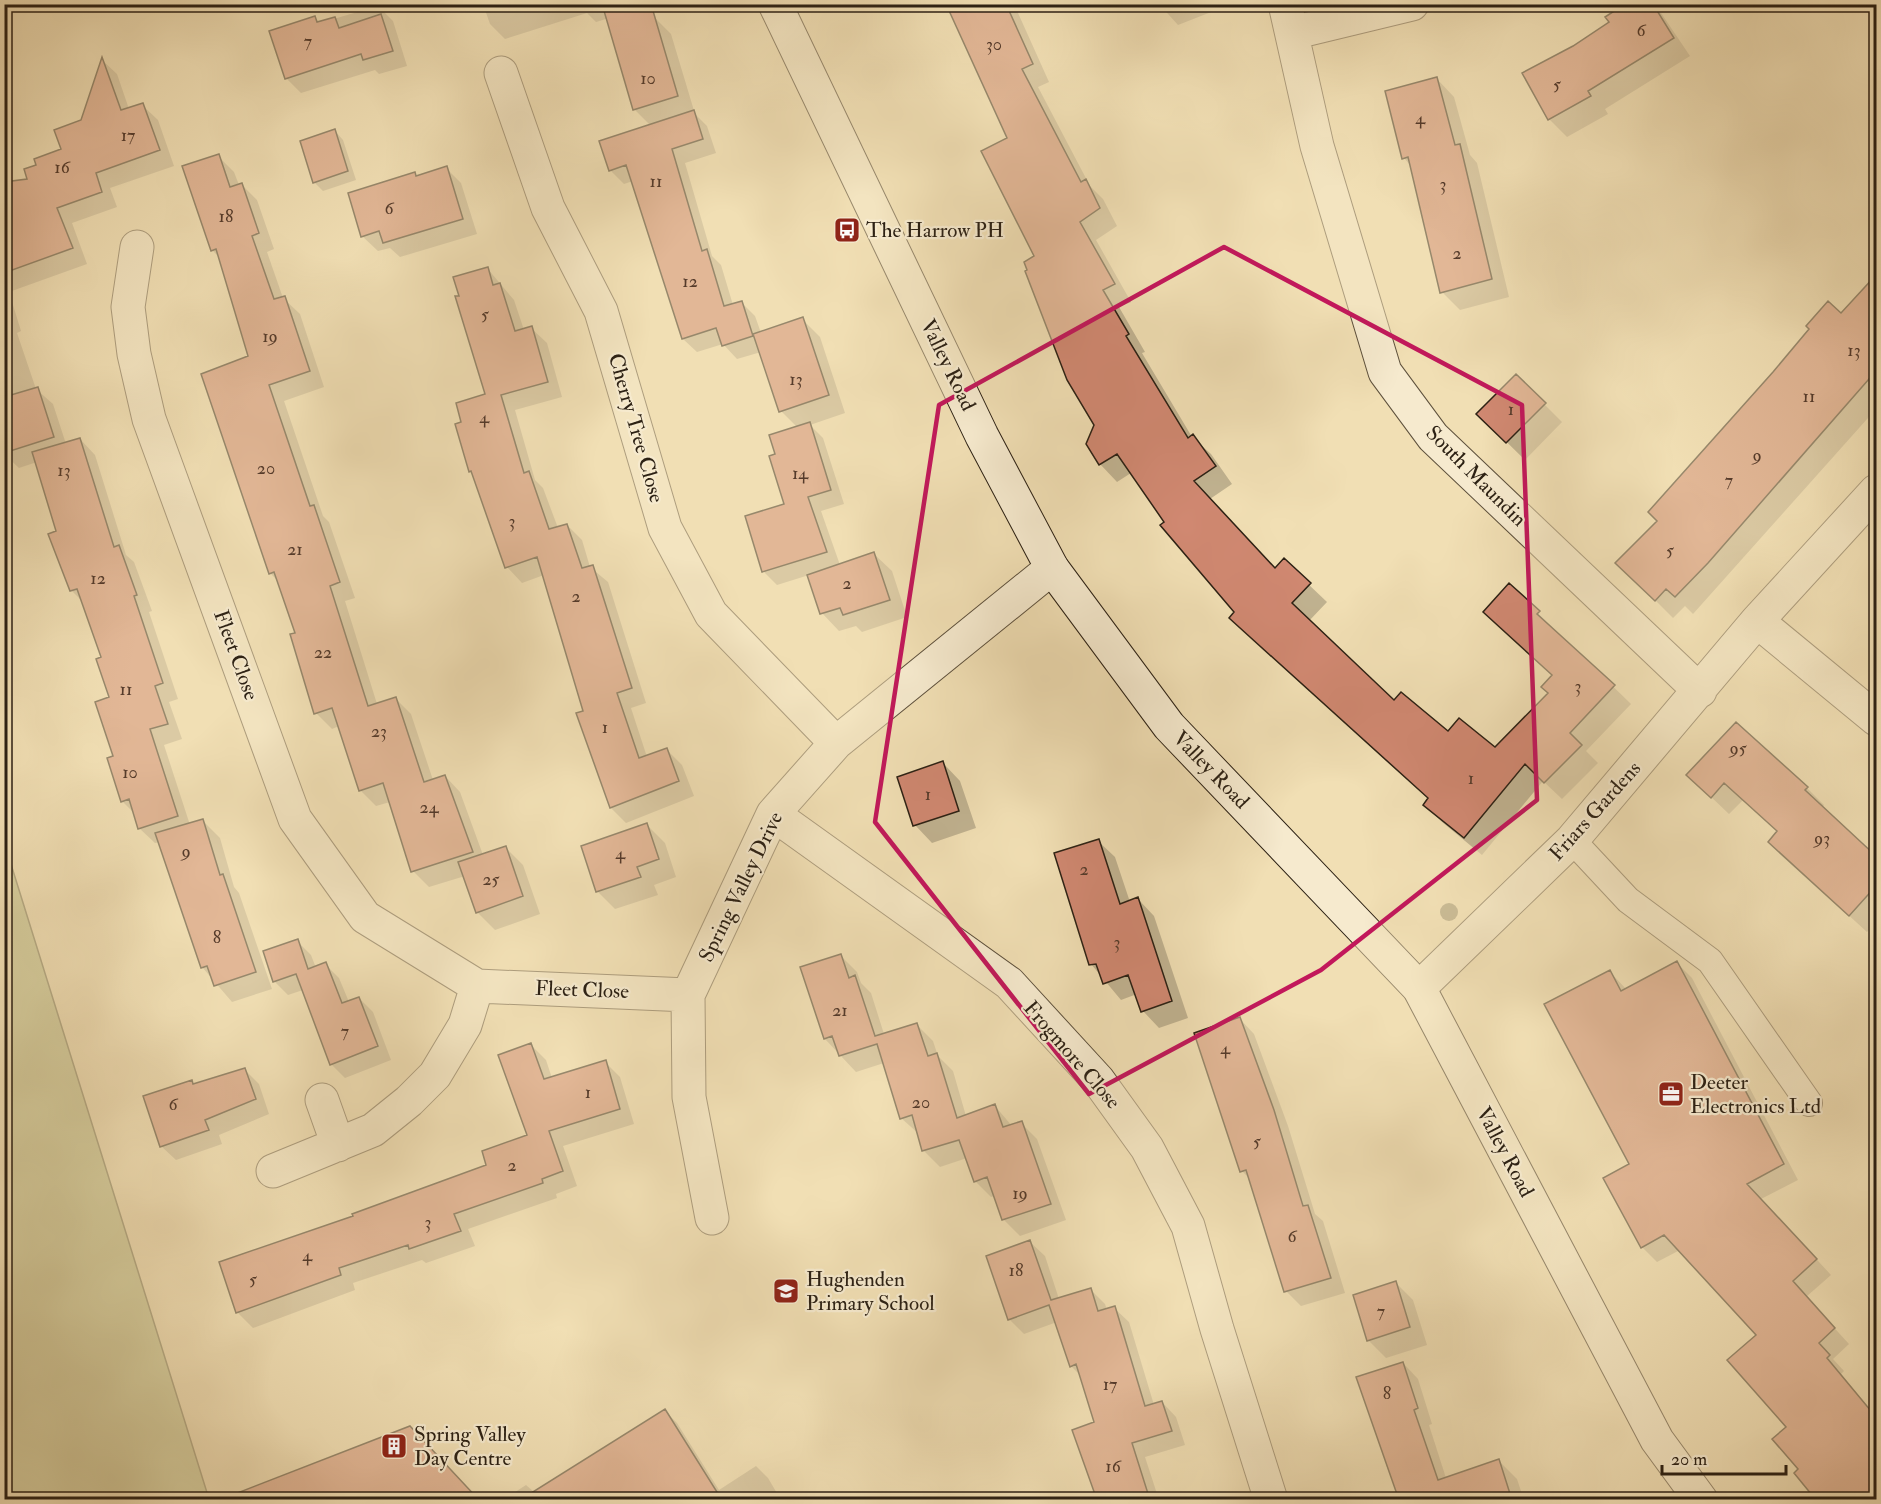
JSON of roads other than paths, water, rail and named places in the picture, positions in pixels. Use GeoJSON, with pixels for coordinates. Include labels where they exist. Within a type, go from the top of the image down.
{"type":"FeatureCollection","features":[{"type":"Feature","properties":{"kind":"street","name":"Valley Road"},"geometry":{"type":"LineString","coordinates":[[775,4],[982,436],[1052,568],[1169,726],[1419,988],[1657,1440],[1701,1500]]}},
{"type":"Feature","properties":{"kind":"street","name":"South Maundin"},"geometry":{"type":"LineString","coordinates":[[1412,4],[1289,19],[1317,146],[1385,372],[1432,437],[1700,691]]}},
{"type":"Feature","properties":{"kind":"street","name":"Cherry Tree Close"},"geometry":{"type":"LineString","coordinates":[[501,73],[548,208],[602,311],[666,528],[711,614],[836,743]]}},
{"type":"Feature","properties":{"kind":"street","name":"Fleet Close"},"geometry":{"type":"LineString","coordinates":[[137,248],[128,308],[134,354],[149,419],[295,819],[365,917],[477,986],[688,995]]}},
{"type":"Feature","properties":{"kind":"street","name":"Friars Gardens"},"geometry":{"type":"LineString","coordinates":[[1419,988],[1572,840],[1757,621],[1876,491]]}},
{"type":"Feature","properties":{"kind":"street","name":"Spring Valley Drive"},"geometry":{"type":"LineString","coordinates":[[712,1218],[689,1097],[688,995],[773,814],[836,743],[1052,568]]}},
{"type":"Feature","properties":{"kind":"street"},"geometry":{"type":"LineString","coordinates":[[1757,621],[1876,719]]}},
{"type":"Feature","properties":{"kind":"street","name":"Frogmore Close"},"geometry":{"type":"LineString","coordinates":[[773,814],[1009,984],[1098,1080],[1147,1148],[1188,1226],[1217,1329],[1271,1500]]}},
{"type":"Feature","properties":{"kind":"street"},"geometry":{"type":"LineString","coordinates":[[273,1171],[373,1130],[435,1076],[465,1025],[477,986]]}},
{"type":"Feature","properties":{"kind":"street"},"geometry":{"type":"LineString","coordinates":[[322,1100],[338,1145]]}},
{"type":"Feature","properties":{"kind":"lane"},"geometry":{"type":"LineString","coordinates":[[1572,840],[1628,900],[1710,961],[1809,1103]]}},
{"type":"Feature","properties":{"kind":"place","name":"The Harrow PH"},"geometry":{"type":"Point","coordinates":[847,230]}},
{"type":"Feature","properties":{"kind":"place","name":"Deeter Electronics Ltd"},"geometry":{"type":"Point","coordinates":[1671,1094]}},
{"type":"Feature","properties":{"kind":"place","name":"Hughenden Primary School"},"geometry":{"type":"Point","coordinates":[786,1291]}},
{"type":"Feature","properties":{"kind":"place","name":"Spring Valley Day Centre"},"geometry":{"type":"Point","coordinates":[394,1446]}}]}
